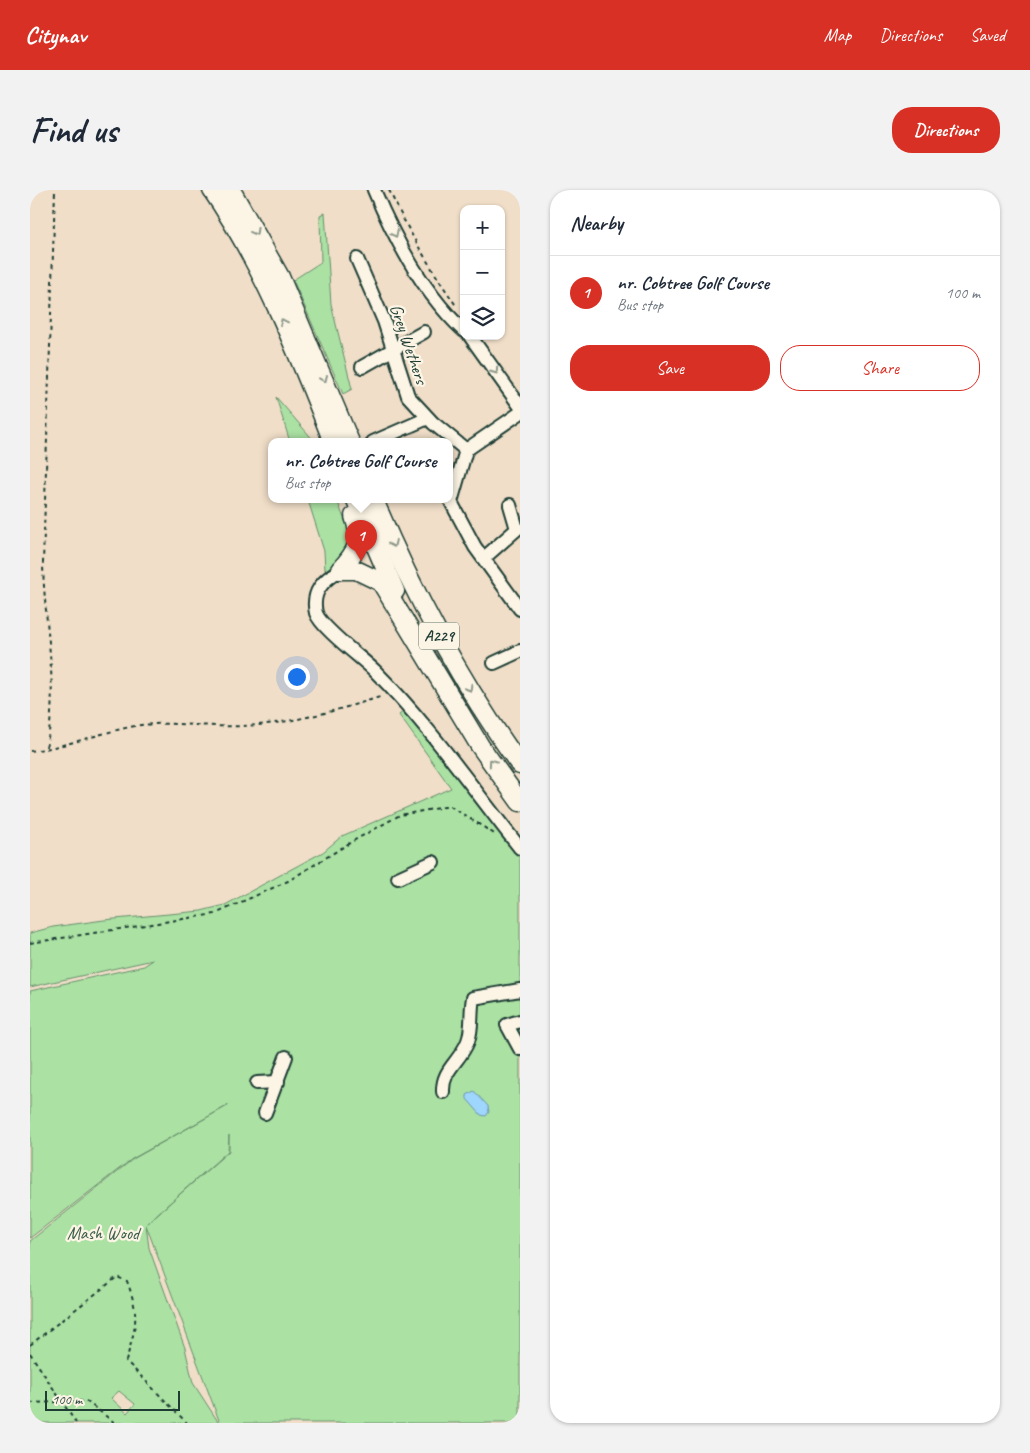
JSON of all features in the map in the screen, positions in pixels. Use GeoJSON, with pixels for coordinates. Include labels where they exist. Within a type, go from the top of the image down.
{"type":"FeatureCollection","features":[{"type":"Feature","properties":{"kind":"highway"},"geometry":{"type":"LineString","coordinates":[[212,190],[258,270],[286,328],[331,438]]}},
{"type":"Feature","properties":{"kind":"highway"},"geometry":{"type":"LineString","coordinates":[[231,190],[280,277],[348,438]]}},
{"type":"Feature","properties":{"kind":"highway"},"geometry":{"type":"LineString","coordinates":[[310,383],[325,438]]}},
{"type":"Feature","properties":{"kind":"highway"},"geometry":{"type":"LineString","coordinates":[[340,570],[357,549],[359,531],[348,503]]}},
{"type":"Feature","properties":{"kind":"highway","name":"A229"},"geometry":{"type":"LineString","coordinates":[[357,503],[406,617],[425,655],[480,746],[520,802]]}},
{"type":"Feature","properties":{"kind":"highway","name":"A229"},"geometry":{"type":"LineString","coordinates":[[375,503],[432,624],[473,693],[519,764]]}},
{"type":"Feature","properties":{"kind":"highway"},"geometry":{"type":"LineString","coordinates":[[340,570],[356,570],[381,582],[425,655]]}},
{"type":"Feature","properties":{"kind":"street"},"geometry":{"type":"LineString","coordinates":[[374,190],[388,222],[414,266],[449,317],[460,327]]}},
{"type":"Feature","properties":{"kind":"street","name":"Grey Wethers"},"geometry":{"type":"LineString","coordinates":[[357,259],[384,321],[408,396],[428,418],[452,438]]}},
{"type":"Feature","properties":{"kind":"street"},"geometry":{"type":"LineString","coordinates":[[362,367],[424,332]]}},
{"type":"Feature","properties":{"kind":"street"},"geometry":{"type":"LineString","coordinates":[[473,340],[520,406]]}},
{"type":"Feature","properties":{"kind":"street"},"geometry":{"type":"LineString","coordinates":[[453,495],[466,450],[520,413]]}},
{"type":"Feature","properties":{"kind":"street"},"geometry":{"type":"LineString","coordinates":[[382,438],[428,418]]}},
{"type":"Feature","properties":{"kind":"street","name":"Grey Wethers"},"geometry":{"type":"LineString","coordinates":[[453,439],[466,450]]}},
{"type":"Feature","properties":{"kind":"street"},"geometry":{"type":"LineString","coordinates":[[452,503],[484,558],[519,606]]}},
{"type":"Feature","properties":{"kind":"street"},"geometry":{"type":"LineString","coordinates":[[484,558],[517,529],[510,506]]}},
{"type":"Feature","properties":{"kind":"street"},"geometry":{"type":"LineString","coordinates":[[340,570],[322,583],[317,590],[316,614],[326,628],[376,672],[430,732],[520,848]]}},
{"type":"Feature","properties":{"kind":"street"},"geometry":{"type":"LineString","coordinates":[[494,663],[520,651]]}},
{"type":"Feature","properties":{"kind":"street"},"geometry":{"type":"LineString","coordinates":[[398,878],[433,862]]}},
{"type":"Feature","properties":{"kind":"street"},"geometry":{"type":"LineString","coordinates":[[443,1092],[445,1073],[457,1061],[467,1043],[473,998],[520,990]]}},
{"type":"Feature","properties":{"kind":"street"},"geometry":{"type":"LineString","coordinates":[[520,1022],[504,1025],[520,1049]]}},
{"type":"Feature","properties":{"kind":"street"},"geometry":{"type":"LineString","coordinates":[[265,1113],[286,1057]]}},
{"type":"Feature","properties":{"kind":"street"},"geometry":{"type":"LineString","coordinates":[[257,1083],[278,1082]]}},
{"type":"Feature","properties":{"kind":"path"},"geometry":{"type":"LineString","coordinates":[[46,747],[50,729],[51,678],[43,600],[44,536],[55,190]]}},
{"type":"Feature","properties":{"kind":"path"},"geometry":{"type":"LineString","coordinates":[[389,190],[401,217],[430,268],[460,312]]}},
{"type":"Feature","properties":{"kind":"path"},"geometry":{"type":"LineString","coordinates":[[30,751],[117,730],[162,723],[242,726],[265,724],[357,704],[394,692]]}},
{"type":"Feature","properties":{"kind":"path"},"geometry":{"type":"LineString","coordinates":[[30,942],[215,914],[288,881],[400,815],[450,806],[496,836]]}},
{"type":"Feature","properties":{"kind":"path"},"geometry":{"type":"LineString","coordinates":[[30,1345],[117,1278],[127,1281],[136,1305],[136,1328],[126,1361],[187,1423]]}},
{"type":"Feature","properties":{"kind":"path"},"geometry":{"type":"LineString","coordinates":[[30,1353],[76,1423]]}},
{"type":"Feature","properties":{"kind":"path"},"geometry":{"type":"LineString","coordinates":[[30,1403],[86,1401],[115,1423]]}},
{"type":"Feature","properties":{"kind":"path"},"geometry":{"type":"LineString","coordinates":[[30,1413],[36,1423]]}},
{"type":"Feature","properties":{"kind":"green space"},"geometry":{"type":"Polygon","coordinates":[[[325,213],[331,304],[352,389],[343,394],[293,280],[321,262],[320,215],[325,213]]]}},
{"type":"Feature","properties":{"kind":"green space"},"geometry":{"type":"Polygon","coordinates":[[[276,397],[312,438],[289,438],[276,397]]]}},
{"type":"Feature","properties":{"kind":"green space"},"geometry":{"type":"Polygon","coordinates":[[[309,503],[338,503],[350,534],[341,560],[325,570],[324,551],[309,503]]]}},
{"type":"Feature","properties":{"kind":"green space","name":"Mash Wood"},"geometry":{"type":"Polygon","coordinates":[[[405,710],[520,859],[520,1423],[220,1423],[146,1225],[149,1248],[185,1348],[193,1383],[219,1423],[30,1423],[30,1241],[133,1159],[229,1105],[132,1159],[30,1238],[30,991],[144,966],[153,960],[30,987],[30,933],[53,927],[201,911],[225,905],[323,852],[342,836],[451,788],[399,715],[405,710]],[[229,1135],[228,1151],[146,1224],[229,1151],[229,1135]],[[119,1391],[111,1398],[127,1413],[135,1404],[119,1391]]]}},
{"type":"Feature","properties":{"kind":"water"},"geometry":{"type":"Polygon","coordinates":[[[474,1091],[488,1106],[489,1112],[486,1116],[481,1115],[467,1099],[467,1095],[474,1091]]]}},
{"type":"Feature","properties":{"kind":"place","name":"nr. Cobtree Golf Course"},"geometry":{"type":"Point","coordinates":[361,561]}}]}
